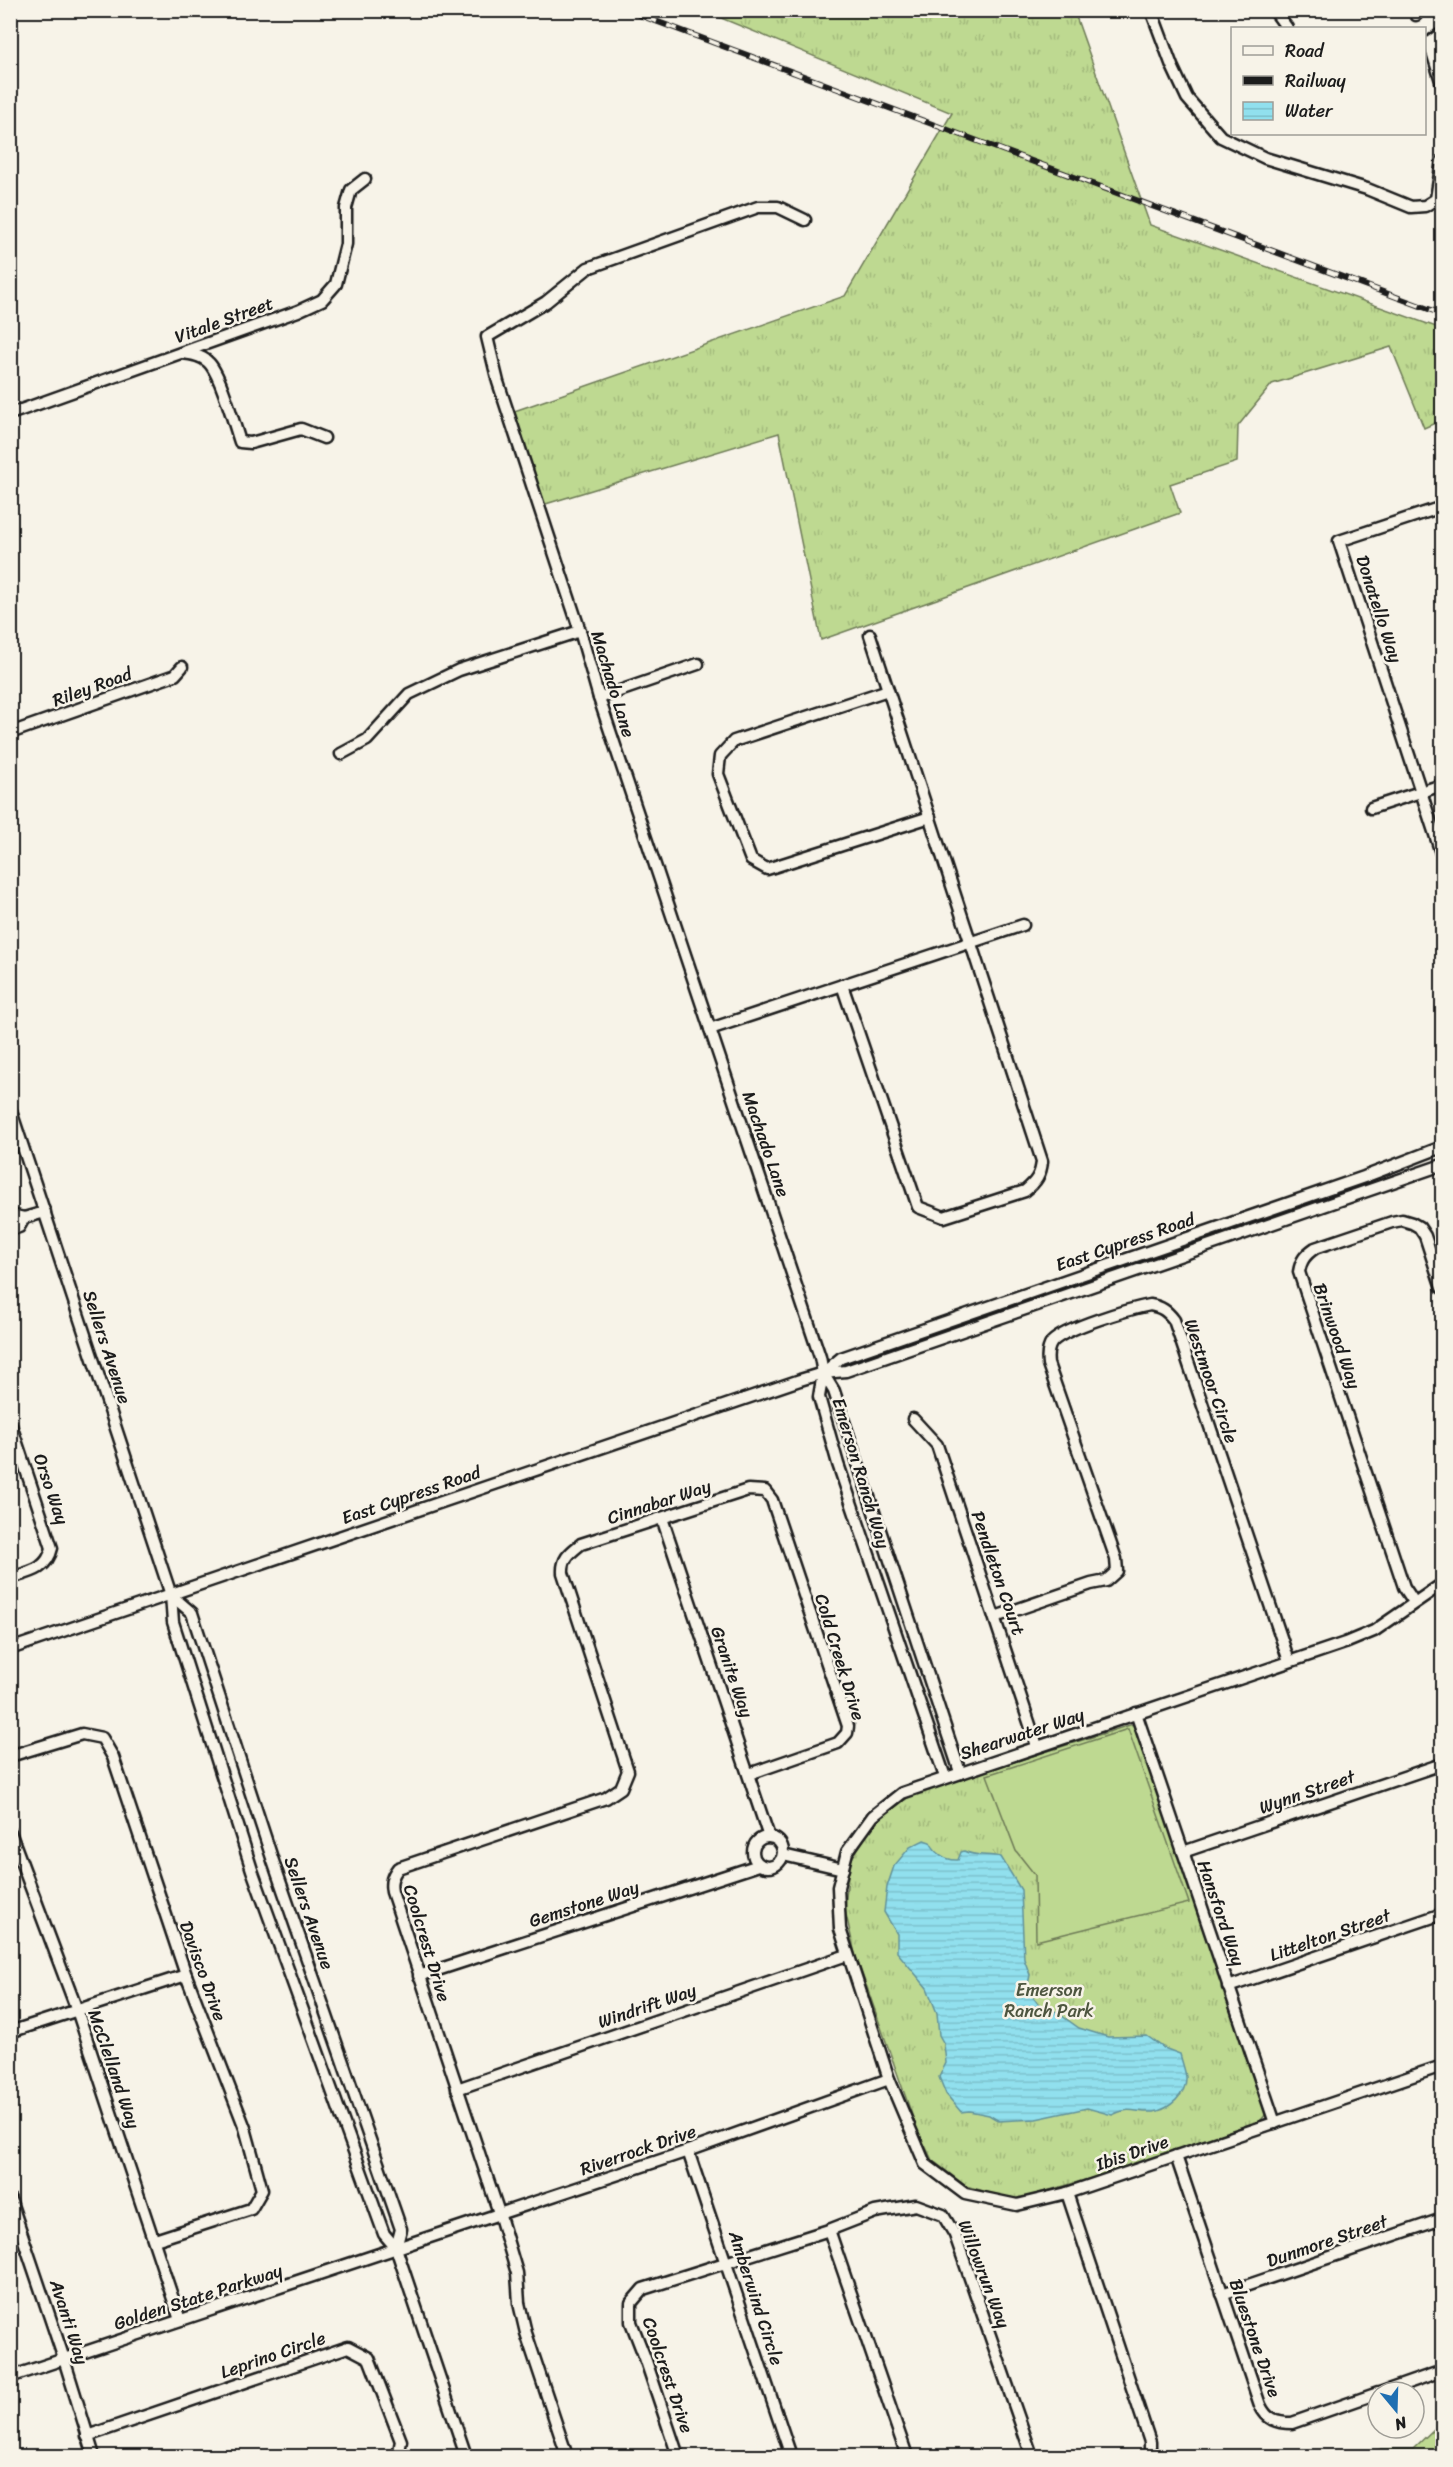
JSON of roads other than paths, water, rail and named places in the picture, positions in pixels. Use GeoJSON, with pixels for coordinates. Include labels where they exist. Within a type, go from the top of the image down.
{"type":"FeatureCollection","features":[{"type":"Feature","properties":{"kind":"street"},"geometry":{"type":"LineString","coordinates":[[1151,10],[1187,98],[1221,137],[1264,158],[1367,189],[1411,207],[1425,206],[1436,199],[1443,161]]}},
{"type":"Feature","properties":{"kind":"street"},"geometry":{"type":"LineString","coordinates":[[1274,10],[1286,27]]}},
{"type":"Feature","properties":{"kind":"street"},"geometry":{"type":"LineString","coordinates":[[1443,33],[1427,46],[1443,84]]}},
{"type":"Feature","properties":{"kind":"street","name":"Vitale Street"},"geometry":{"type":"LineString","coordinates":[[10,414],[322,300],[336,284],[342,263],[346,243],[346,208],[351,190],[365,179]]}},
{"type":"Feature","properties":{"kind":"street","name":"Machado Lane"},"geometry":{"type":"LineString","coordinates":[[806,220],[778,207],[758,207],[588,268],[546,302],[488,338],[498,382],[580,631],[599,698],[820,1357],[823,1373]]}},
{"type":"Feature","properties":{"kind":"street"},"geometry":{"type":"LineString","coordinates":[[181,353],[197,356],[209,362],[218,379],[240,441],[251,443],[301,429],[324,438]]}},
{"type":"Feature","properties":{"kind":"street","name":"Donatello Way"},"geometry":{"type":"LineString","coordinates":[[1421,792],[1339,541],[1443,507]]}},
{"type":"Feature","properties":{"kind":"street"},"geometry":{"type":"LineString","coordinates":[[341,754],[367,740],[409,694],[459,670],[580,631]]}},
{"type":"Feature","properties":{"kind":"street"},"geometry":{"type":"LineString","coordinates":[[842,985],[918,1208],[944,1217],[1025,1191],[1034,1184],[1041,1173],[1042,1161],[870,635]]}},
{"type":"Feature","properties":{"kind":"street"},"geometry":{"type":"LineString","coordinates":[[599,698],[698,664]]}},
{"type":"Feature","properties":{"kind":"street","name":"Riley Road"},"geometry":{"type":"LineString","coordinates":[[10,733],[175,675],[182,667]]}},
{"type":"Feature","properties":{"kind":"street"},"geometry":{"type":"LineString","coordinates":[[888,690],[734,741],[720,756],[718,774],[751,860],[767,869],[930,817]]}},
{"type":"Feature","properties":{"kind":"street"},"geometry":{"type":"LineString","coordinates":[[1371,808],[1443,785]]}},
{"type":"Feature","properties":{"kind":"street"},"geometry":{"type":"LineString","coordinates":[[1421,792],[1443,856]]}},
{"type":"Feature","properties":{"kind":"street"},"geometry":{"type":"LineString","coordinates":[[710,1029],[1023,925]]}},
{"type":"Feature","properties":{"kind":"street","name":"Sellers Avenue"},"geometry":{"type":"LineString","coordinates":[[10,1108],[171,1595],[173,1622],[252,1870],[384,2234],[396,2248],[466,2457]]}},
{"type":"Feature","properties":{"kind":"street","name":"East Cypress Road"},"geometry":{"type":"LineString","coordinates":[[823,1373],[841,1358],[1364,1177],[1443,1147]]}},
{"type":"Feature","properties":{"kind":"street","name":"East Cypress Road"},"geometry":{"type":"LineString","coordinates":[[10,1649],[823,1373],[846,1371],[1443,1165]]}},
{"type":"Feature","properties":{"kind":"street"},"geometry":{"type":"LineString","coordinates":[[10,1218],[24,1218],[45,1212]]}},
{"type":"Feature","properties":{"kind":"street"},"geometry":{"type":"LineString","coordinates":[[10,1230],[19,1227],[24,1218]]}},
{"type":"Feature","properties":{"kind":"street","name":"Brinwood Way"},"geometry":{"type":"LineString","coordinates":[[1414,1602],[1404,1587],[1299,1272],[1306,1254],[1315,1248],[1402,1220],[1419,1227],[1425,1236],[1443,1288]]}},
{"type":"Feature","properties":{"kind":"street","name":"Westmoor Circle"},"geometry":{"type":"LineString","coordinates":[[995,1617],[1090,1584],[1106,1581],[1117,1571],[1116,1559],[1048,1364],[1047,1354],[1050,1344],[1062,1333],[1150,1305],[1168,1312],[1174,1320],[1289,1661]]}},
{"type":"Feature","properties":{"kind":"street","name":"Emerson Ranch Way"},"geometry":{"type":"LineString","coordinates":[[823,1373],[834,1391],[960,1772]]}},
{"type":"Feature","properties":{"kind":"street","name":"Emerson Ranch Way"},"geometry":{"type":"LineString","coordinates":[[823,1373],[819,1397],[838,1464],[945,1777]]}},
{"type":"Feature","properties":{"kind":"street","name":"Pendleton Court"},"geometry":{"type":"LineString","coordinates":[[913,1419],[937,1445],[1038,1746]]}},
{"type":"Feature","properties":{"kind":"street","name":"Orso Way"},"geometry":{"type":"LineString","coordinates":[[10,1422],[52,1548],[49,1559],[40,1568],[10,1578]]}},
{"type":"Feature","properties":{"kind":"street","name":"Cinnabar Way"},"geometry":{"type":"LineString","coordinates":[[566,1556],[581,1544],[748,1490],[765,1491]]}},
{"type":"Feature","properties":{"kind":"street","name":"Cold Creek Drive"},"geometry":{"type":"LineString","coordinates":[[748,1774],[838,1743],[847,1732],[848,1726],[772,1500],[765,1491]]}},
{"type":"Feature","properties":{"kind":"street","name":"Granite Way"},"geometry":{"type":"LineString","coordinates":[[662,1518],[769,1837]]}},
{"type":"Feature","properties":{"kind":"street","name":"Coolcrest Drive"},"geometry":{"type":"LineString","coordinates":[[566,1556],[562,1564],[563,1573],[628,1771],[626,1780],[621,1788],[606,1798],[398,1868],[392,1875],[390,1885],[499,2213],[517,2273],[519,2303],[526,2333],[567,2457]]}},
{"type":"Feature","properties":{"kind":"street","name":"Shearwater Way"},"geometry":{"type":"LineString","coordinates":[[889,2079],[840,1929],[838,1887],[847,1852],[873,1816],[902,1793],[945,1777],[1374,1631],[1443,1584]]}},
{"type":"Feature","properties":{"kind":"street","name":"Sellers Avenue"},"geometry":{"type":"LineString","coordinates":[[171,1595],[192,1613],[276,1868],[401,2229],[396,2248]]}},
{"type":"Feature","properties":{"kind":"street","name":"Hansford Way"},"geometry":{"type":"LineString","coordinates":[[1136,1713],[1275,2123]]}},
{"type":"Feature","properties":{"kind":"street","name":"Davisco Drive"},"geometry":{"type":"LineString","coordinates":[[10,1756],[82,1734],[102,1738],[113,1757],[186,1975],[245,2128],[262,2190],[251,2210],[155,2240]]}},
{"type":"Feature","properties":{"kind":"street","name":"Wynn Street"},"geometry":{"type":"LineString","coordinates":[[1183,1852],[1443,1764]]}},
{"type":"Feature","properties":{"kind":"street","name":"McClelland Way"},"geometry":{"type":"LineString","coordinates":[[10,1832],[77,2010],[180,2320]]}},
{"type":"Feature","properties":{"kind":"street"},"geometry":{"type":"LineString","coordinates":[[769,1837],[782,1845],[783,1855],[781,1860],[773,1866],[759,1865],[753,1857],[754,1847],[759,1840],[769,1837]]}},
{"type":"Feature","properties":{"kind":"street"},"geometry":{"type":"LineString","coordinates":[[783,1855],[843,1869]]}},
{"type":"Feature","properties":{"kind":"street","name":"Gemstone Way"},"geometry":{"type":"LineString","coordinates":[[419,1976],[759,1865]]}},
{"type":"Feature","properties":{"kind":"street","name":"Littelton Street"},"geometry":{"type":"LineString","coordinates":[[1228,1987],[1443,1914]]}},
{"type":"Feature","properties":{"kind":"street","name":"Windrift Way"},"geometry":{"type":"LineString","coordinates":[[457,2089],[847,1956]]}},
{"type":"Feature","properties":{"kind":"street"},"geometry":{"type":"LineString","coordinates":[[10,2032],[186,1975]]}},
{"type":"Feature","properties":{"kind":"street","name":"Ibis Drive"},"geometry":{"type":"LineString","coordinates":[[889,2079],[925,2164],[965,2194],[1017,2205],[1067,2193],[1443,2066]]}},
{"type":"Feature","properties":{"kind":"street","name":"Riverrock Drive"},"geometry":{"type":"LineString","coordinates":[[396,2248],[688,2151],[889,2079]]}},
{"type":"Feature","properties":{"kind":"street","name":"Amberwind Circle"},"geometry":{"type":"LineString","coordinates":[[688,2151],[791,2457]]}},
{"type":"Feature","properties":{"kind":"street","name":"Bluestone Drive"},"geometry":{"type":"LineString","coordinates":[[1176,2156],[1265,2416],[1278,2423],[1292,2423],[1366,2398]]}},
{"type":"Feature","properties":{"kind":"street"},"geometry":{"type":"LineString","coordinates":[[1067,2193],[1150,2442],[1150,2457]]}},
{"type":"Feature","properties":{"kind":"street","name":"Avanti Way"},"geometry":{"type":"LineString","coordinates":[[10,2199],[64,2359],[94,2457]]}},
{"type":"Feature","properties":{"kind":"street","name":"Willowrun Way"},"geometry":{"type":"LineString","coordinates":[[727,2262],[829,2230],[875,2212],[916,2205],[943,2215],[955,2235],[964,2259],[1032,2457]]}},
{"type":"Feature","properties":{"kind":"street","name":"Dunmore Street"},"geometry":{"type":"LineString","coordinates":[[1222,2294],[1443,2219]]}},
{"type":"Feature","properties":{"kind":"street"},"geometry":{"type":"LineString","coordinates":[[829,2230],[907,2457]]}},
{"type":"Feature","properties":{"kind":"street","name":"Golden State Parkway"},"geometry":{"type":"LineString","coordinates":[[10,2377],[396,2248]]}},
{"type":"Feature","properties":{"kind":"street","name":"Coolcrest Drive"},"geometry":{"type":"LineString","coordinates":[[678,2457],[631,2322],[631,2302],[643,2289],[727,2262]]}},
{"type":"Feature","properties":{"kind":"street","name":"Leprino Circle"},"geometry":{"type":"LineString","coordinates":[[87,2436],[348,2347],[369,2358],[400,2441],[398,2457]]}},
{"type":"Feature","properties":{"kind":"street","name":"Bluestone Drive"},"geometry":{"type":"LineString","coordinates":[[1417,2380],[1443,2371]]}},
{"type":"Feature","properties":{"kind":"water"},"geometry":{"type":"Polygon","coordinates":[[[924,1840],[930,1842],[938,1852],[949,1859],[958,1860],[961,1852],[964,1851],[1001,1857],[1021,1890],[1024,1959],[1030,1975],[1027,1989],[1042,2009],[1055,2011],[1079,2028],[1108,2037],[1147,2036],[1164,2048],[1180,2054],[1186,2074],[1186,2083],[1180,2095],[1171,2105],[1153,2112],[1128,2110],[1112,2115],[1087,2108],[1036,2119],[999,2121],[989,2115],[969,2111],[961,2112],[946,2094],[939,2077],[946,2063],[944,2044],[939,2035],[937,2013],[927,1988],[897,1952],[897,1934],[884,1912],[887,1887],[894,1866],[910,1847],[924,1840]]]}},
{"type":"Feature","properties":{"kind":"railway"},"geometry":{"type":"LineString","coordinates":[[626,10],[1442,314]]}},
{"type":"Feature","properties":{"kind":"park label","name":"Emerson Ranch Park"},"geometry":{"type":"Point","coordinates":[1049,2000]}}]}
